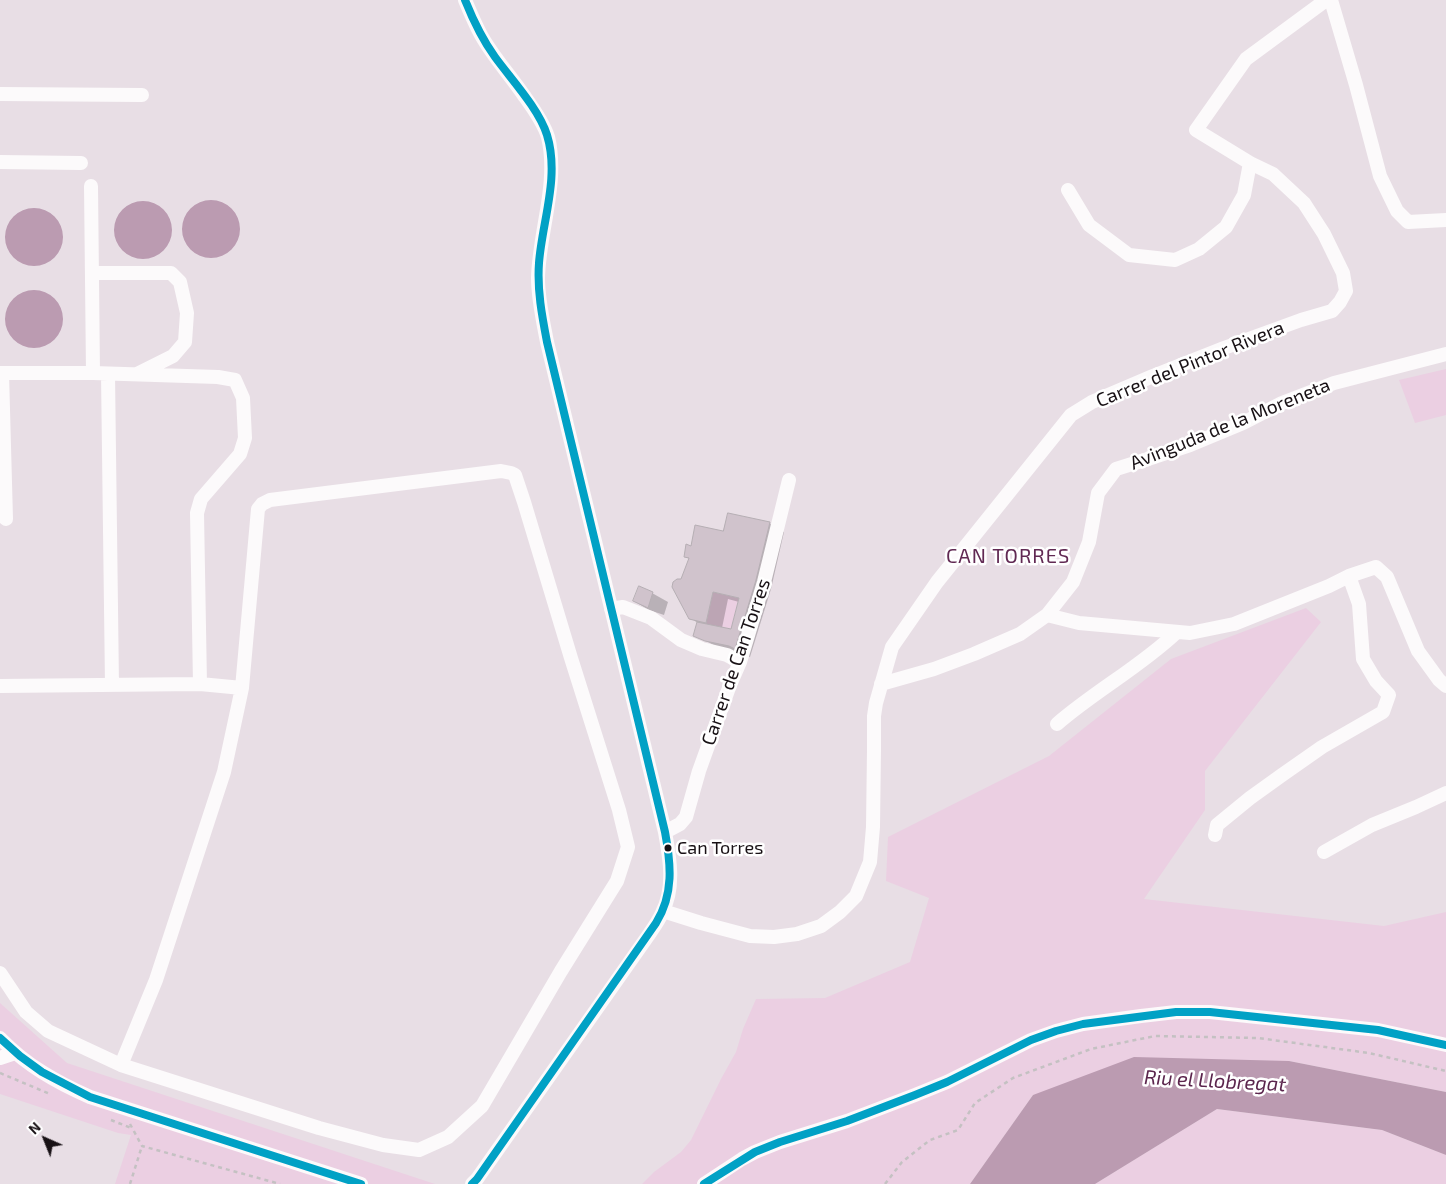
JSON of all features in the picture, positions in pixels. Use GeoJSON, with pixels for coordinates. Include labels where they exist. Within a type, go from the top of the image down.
{"type":"FeatureCollection","features":[{"type":"Feature","properties":{"kind":"street"},"geometry":{"type":"LineString","coordinates":[[466,0],[471,16],[482,36],[534,110],[547,136],[550,156],[550,180],[538,278],[541,312],[665,832],[671,865],[670,886],[663,911],[650,933],[475,1182]]}},
{"type":"Feature","properties":{"kind":"street","name":"Carrer del Pintor Rivera"},"geometry":{"type":"LineString","coordinates":[[663,911],[750,936],[774,937],[797,934],[821,926],[840,912],[856,896],[870,862],[873,828],[874,716],[892,647],[937,582],[1071,415],[1092,402],[1153,376],[1241,341],[1332,311],[1340,302],[1346,291],[1343,273],[1324,234],[1304,202],[1273,174],[1250,163],[1196,130],[1246,59],[1326,0]]}},
{"type":"Feature","properties":{"kind":"street"},"geometry":{"type":"LineString","coordinates":[[1331,0],[1380,176],[1397,212],[1408,222],[1446,220]]}},
{"type":"Feature","properties":{"kind":"street"},"geometry":{"type":"LineString","coordinates":[[0,94],[142,95]]}},
{"type":"Feature","properties":{"kind":"street"},"geometry":{"type":"LineString","coordinates":[[0,162],[81,163]]}},
{"type":"Feature","properties":{"kind":"street"},"geometry":{"type":"LineString","coordinates":[[1068,190],[1089,225],[1129,255],[1176,260],[1199,249],[1226,226],[1244,195],[1250,163]]}},
{"type":"Feature","properties":{"kind":"street"},"geometry":{"type":"LineString","coordinates":[[91,186],[93,373]]}},
{"type":"Feature","properties":{"kind":"street"},"geometry":{"type":"LineString","coordinates":[[92,273],[172,273],[180,282],[188,313],[185,342],[173,356],[136,374]]}},
{"type":"Feature","properties":{"kind":"street","name":"Avinguda de la Moreneta"},"geometry":{"type":"LineString","coordinates":[[881,684],[974,654],[1020,634],[1047,615],[1073,582],[1089,542],[1098,493],[1116,469],[1208,438],[1243,424],[1282,403],[1334,382],[1446,354]]}},
{"type":"Feature","properties":{"kind":"street"},"geometry":{"type":"LineString","coordinates":[[6,519],[1,373],[136,374],[218,377],[235,380],[243,398],[245,438],[240,454],[201,498],[197,513],[200,684]]}},
{"type":"Feature","properties":{"kind":"street"},"geometry":{"type":"LineString","coordinates":[[108,374],[112,685]]}},
{"type":"Feature","properties":{"kind":"street"},"geometry":{"type":"LineString","coordinates":[[0,973],[26,1012],[48,1031],[121,1065],[319,1128],[383,1145],[419,1150],[448,1137],[482,1106],[561,971],[617,881],[628,847],[619,810],[515,476],[502,471],[270,500],[262,504],[258,510],[242,688],[224,772],[156,980],[121,1065]]}},
{"type":"Feature","properties":{"kind":"street","name":"Carrer de Can Torres"},"geometry":{"type":"LineString","coordinates":[[665,832],[680,824],[686,817],[699,771],[740,662],[764,582],[789,480]]}},
{"type":"Feature","properties":{"kind":"street"},"geometry":{"type":"LineString","coordinates":[[1047,615],[1079,623],[1190,633],[1234,624],[1329,586],[1349,576],[1376,567],[1387,576],[1418,651],[1439,680],[1446,686]]}},
{"type":"Feature","properties":{"kind":"street"},"geometry":{"type":"LineString","coordinates":[[1215,835],[1217,825],[1258,792],[1322,747],[1383,712],[1390,695],[1376,681],[1363,659],[1359,604],[1349,576]]}},
{"type":"Feature","properties":{"kind":"street"},"geometry":{"type":"LineString","coordinates":[[611,609],[623,608],[645,615],[681,640],[702,649],[727,655],[740,662]]}},
{"type":"Feature","properties":{"kind":"street"},"geometry":{"type":"LineString","coordinates":[[1057,724],[1075,708],[1161,647],[1176,632]]}},
{"type":"Feature","properties":{"kind":"street"},"geometry":{"type":"LineString","coordinates":[[0,686],[200,684],[242,688]]}},
{"type":"Feature","properties":{"kind":"street"},"geometry":{"type":"LineString","coordinates":[[1324,852],[1372,825],[1446,793]]}},
{"type":"Feature","properties":{"kind":"street"},"geometry":{"type":"LineString","coordinates":[[704,1184],[755,1152],[916,1096],[1031,1040],[1083,1024],[1176,1012],[1210,1012],[1378,1030],[1446,1045]]}},
{"type":"Feature","properties":{"kind":"street"},"geometry":{"type":"LineString","coordinates":[[0,1038],[14,1054],[39,1072],[66,1087],[90,1097],[361,1184]]}},
{"type":"Feature","properties":{"kind":"street"},"geometry":{"type":"LineString","coordinates":[[0,1058],[14,1054]]}},
{"type":"Feature","properties":{"kind":"path"},"geometry":{"type":"LineString","coordinates":[[885,1184],[902,1162],[930,1140],[958,1130],[976,1103],[1013,1078],[1091,1048],[1156,1036],[1258,1038],[1369,1053],[1446,1071]]}},
{"type":"Feature","properties":{"kind":"path"},"geometry":{"type":"LineString","coordinates":[[132,1129],[142,1146],[280,1184]]}},
{"type":"Feature","properties":{"kind":"path"},"geometry":{"type":"LineString","coordinates":[[130,1184],[142,1146]]}},
{"type":"Feature","properties":{"kind":"shaded area"},"geometry":{"type":"Polygon","coordinates":[[[1446,369],[1446,415],[1415,423],[1399,380],[1446,369]]]}},
{"type":"Feature","properties":{"kind":"shaded area"},"geometry":{"type":"Polygon","coordinates":[[[713,592],[739,598],[731,629],[706,624],[713,592]]]}},
{"type":"Feature","properties":{"kind":"shaded area"},"geometry":{"type":"Polygon","coordinates":[[[1306,608],[1321,622],[1205,771],[1205,810],[1144,899],[1384,926],[1446,912],[1446,1092],[1289,1061],[1033,1095],[970,1184],[642,1184],[654,1172],[681,1152],[691,1140],[736,1052],[743,1029],[756,999],[825,998],[910,962],[929,898],[886,881],[888,837],[1049,756],[1171,659],[1306,608]]]}},
{"type":"Feature","properties":{"kind":"shaded area"},"geometry":{"type":"Polygon","coordinates":[[[0,1003],[67,1063],[435,1184],[115,1184],[131,1135],[118,1133],[0,1094],[0,1003]]]}},
{"type":"Feature","properties":{"kind":"shaded area"},"geometry":{"type":"Polygon","coordinates":[[[1217,1109],[1382,1130],[1446,1155],[1446,1184],[1095,1184],[1217,1109]]]}},
{"type":"Feature","properties":{"kind":"water"},"geometry":{"type":"Polygon","coordinates":[[[211,200],[227,205],[235,213],[240,229],[235,245],[227,253],[211,258],[195,253],[187,245],[182,229],[187,213],[195,205],[211,200]]]}},
{"type":"Feature","properties":{"kind":"water"},"geometry":{"type":"Polygon","coordinates":[[[143,201],[159,206],[167,214],[172,230],[167,246],[159,254],[143,259],[127,254],[119,246],[114,230],[119,214],[127,206],[143,201]]]}},
{"type":"Feature","properties":{"kind":"water"},"geometry":{"type":"Polygon","coordinates":[[[34,208],[50,213],[58,221],[63,237],[58,253],[50,261],[34,266],[18,261],[10,253],[5,237],[10,221],[18,213],[34,208]]]}},
{"type":"Feature","properties":{"kind":"water"},"geometry":{"type":"Polygon","coordinates":[[[34,290],[50,295],[58,303],[63,319],[58,335],[50,343],[34,348],[18,343],[10,335],[5,319],[10,303],[18,295],[34,290]]]}},
{"type":"Feature","properties":{"kind":"water","name":"Riu el Llobregat"},"geometry":{"type":"Polygon","coordinates":[[[1134,1057],[1289,1061],[1446,1092],[1446,1155],[1382,1130],[1217,1109],[1095,1184],[970,1184],[1033,1095],[1134,1057]]]}},
{"type":"Feature","properties":{"kind":"building"},"geometry":{"type":"Polygon","coordinates":[[[728,513],[770,522],[756,580],[735,649],[693,636],[697,622],[731,629],[739,598],[713,592],[706,623],[689,619],[672,587],[673,582],[681,579],[689,558],[684,557],[686,544],[691,546],[695,525],[723,531],[728,513]]]}},
{"type":"Feature","properties":{"kind":"building"},"geometry":{"type":"Polygon","coordinates":[[[639,586],[653,592],[648,608],[633,601],[639,586]]]}},
{"type":"Feature","properties":{"kind":"transit line"},"geometry":{"type":"LineString","coordinates":[[465,0],[486,43],[538,115],[547,135],[551,151],[551,183],[539,263],[539,293],[543,322],[665,832],[670,867],[666,901],[656,923],[472,1184]]}},
{"type":"Feature","properties":{"kind":"transit line"},"geometry":{"type":"LineString","coordinates":[[704,1184],[755,1152],[847,1121],[915,1095],[947,1082],[1031,1040],[1083,1024],[1176,1012],[1210,1012],[1378,1030],[1446,1045]]}},
{"type":"Feature","properties":{"kind":"transit line"},"geometry":{"type":"LineString","coordinates":[[0,1038],[42,1072],[90,1097],[361,1184]]}},
{"type":"Feature","properties":{"kind":"place","name":"Can Torres"},"geometry":{"type":"Point","coordinates":[668,848]}},
{"type":"Feature","properties":{"kind":"district","name":"CAN TORRES"},"geometry":{"type":"Point","coordinates":[1008,556]}}]}
